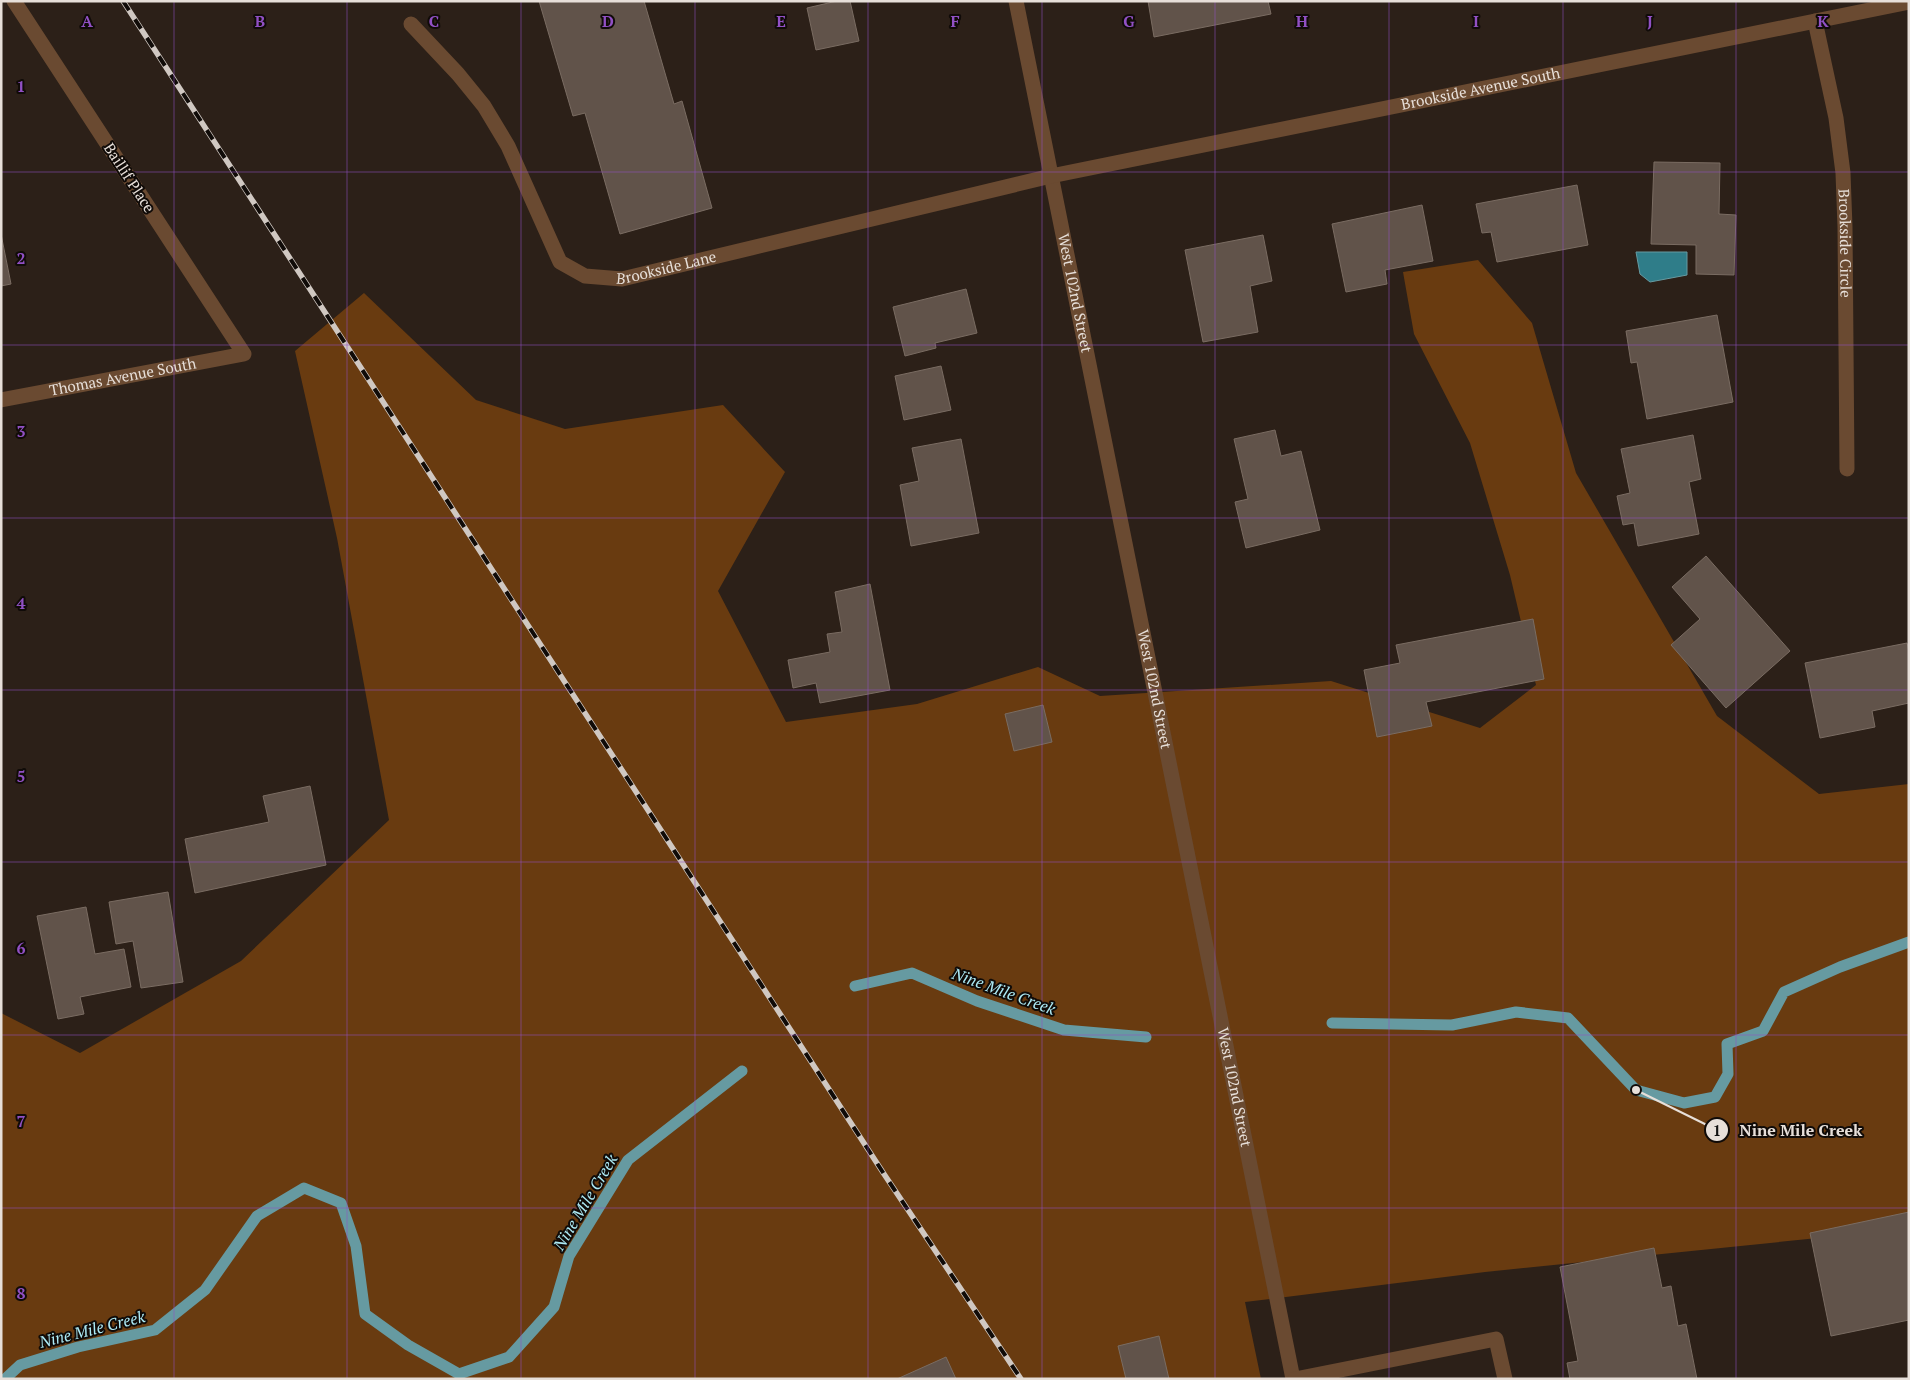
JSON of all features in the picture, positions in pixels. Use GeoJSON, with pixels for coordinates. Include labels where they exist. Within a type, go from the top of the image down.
{"type":"FeatureCollection","features":[{"type":"Feature","properties":{"kind":"street","name":"Baillif Place"},"geometry":{"type":"LineString","coordinates":[[14,1],[244,354]]}},
{"type":"Feature","properties":{"kind":"street","name":"West 102nd Street"},"geometry":{"type":"LineString","coordinates":[[1016,1],[1294,1379]]}},
{"type":"Feature","properties":{"kind":"street","name":"Brookside Avenue South"},"geometry":{"type":"LineString","coordinates":[[1051,176],[1909,2]]}},
{"type":"Feature","properties":{"kind":"street","name":"Brookside Circle"},"geometry":{"type":"LineString","coordinates":[[1815,20],[1836,118],[1843,173],[1846,469]]}},
{"type":"Feature","properties":{"kind":"street","name":"Brookside Lane"},"geometry":{"type":"LineString","coordinates":[[411,24],[458,74],[484,106],[508,146],[560,262],[585,276],[622,279],[1051,176]]}},
{"type":"Feature","properties":{"kind":"street","name":"Thomas Avenue South"},"geometry":{"type":"LineString","coordinates":[[1,400],[244,354]]}},
{"type":"Feature","properties":{"kind":"street"},"geometry":{"type":"LineString","coordinates":[[1294,1379],[1496,1339],[1505,1379]]}},
{"type":"Feature","properties":{"kind":"shaded area"},"geometry":{"type":"Polygon","coordinates":[[[1478,260],[1532,323],[1576,473],[1717,716],[1819,794],[1909,784],[1909,1225],[1887,1231],[1485,1272],[1245,1302],[1261,1379],[1,1379],[1,1013],[80,1053],[241,961],[389,820],[337,538],[295,351],[364,293],[476,400],[565,429],[723,405],[785,472],[718,591],[786,722],[917,704],[1038,667],[1100,696],[1331,681],[1480,728],[1536,685],[1510,575],[1470,443],[1414,334],[1403,272],[1478,260]]]}},
{"type":"Feature","properties":{"kind":"water"},"geometry":{"type":"Polygon","coordinates":[[[1636,252],[1687,252],[1687,275],[1650,282],[1640,274],[1636,252]]]}},
{"type":"Feature","properties":{"kind":"building"},"geometry":{"type":"Polygon","coordinates":[[[539,1],[644,1],[674,104],[682,101],[712,208],[620,234],[585,113],[573,116],[539,1]]]}},
{"type":"Feature","properties":{"kind":"building"},"geometry":{"type":"Polygon","coordinates":[[[837,1],[850,1],[859,41],[816,50],[807,8],[837,1]]]}},
{"type":"Feature","properties":{"kind":"building"},"geometry":{"type":"Polygon","coordinates":[[[1148,1],[1268,1],[1271,14],[1154,37],[1148,1]]]}},
{"type":"Feature","properties":{"kind":"building"},"geometry":{"type":"Polygon","coordinates":[[[1654,162],[1720,163],[1719,214],[1736,215],[1734,275],[1696,274],[1696,245],[1651,244],[1654,162]]]}},
{"type":"Feature","properties":{"kind":"building"},"geometry":{"type":"Polygon","coordinates":[[[1577,185],[1588,245],[1497,262],[1491,232],[1482,233],[1476,204],[1577,185]]]}},
{"type":"Feature","properties":{"kind":"building"},"geometry":{"type":"Polygon","coordinates":[[[1422,205],[1433,261],[1385,270],[1387,284],[1346,292],[1332,224],[1422,205]]]}},
{"type":"Feature","properties":{"kind":"building"},"geometry":{"type":"Polygon","coordinates":[[[1,234],[11,284],[1,286],[1,234]]]}},
{"type":"Feature","properties":{"kind":"building"},"geometry":{"type":"Polygon","coordinates":[[[1263,235],[1272,281],[1250,286],[1258,332],[1203,342],[1185,250],[1263,235]]]}},
{"type":"Feature","properties":{"kind":"building"},"geometry":{"type":"Polygon","coordinates":[[[966,289],[977,333],[935,343],[936,348],[905,356],[893,307],[966,289]]]}},
{"type":"Feature","properties":{"kind":"building"},"geometry":{"type":"Polygon","coordinates":[[[1717,315],[1733,402],[1647,419],[1637,362],[1631,363],[1626,331],[1717,315]]]}},
{"type":"Feature","properties":{"kind":"building"},"geometry":{"type":"Polygon","coordinates":[[[941,366],[951,410],[904,420],[895,376],[941,366]]]}},
{"type":"Feature","properties":{"kind":"building"},"geometry":{"type":"Polygon","coordinates":[[[1275,430],[1281,456],[1301,451],[1320,530],[1246,548],[1235,502],[1248,499],[1234,439],[1275,430]]]}},
{"type":"Feature","properties":{"kind":"building"},"geometry":{"type":"Polygon","coordinates":[[[1693,435],[1701,479],[1689,482],[1699,534],[1638,546],[1634,523],[1623,525],[1617,496],[1630,493],[1621,449],[1693,435]]]}},
{"type":"Feature","properties":{"kind":"building"},"geometry":{"type":"Polygon","coordinates":[[[961,439],[979,533],[911,546],[900,485],[919,481],[912,448],[961,439]]]}},
{"type":"Feature","properties":{"kind":"building"},"geometry":{"type":"Polygon","coordinates":[[[1706,556],[1790,651],[1726,708],[1671,645],[1700,619],[1672,587],[1706,556]]]}},
{"type":"Feature","properties":{"kind":"building"},"geometry":{"type":"Polygon","coordinates":[[[870,584],[890,690],[820,703],[816,683],[793,688],[788,660],[830,652],[827,634],[842,632],[835,592],[870,584]]]}},
{"type":"Feature","properties":{"kind":"building"},"geometry":{"type":"Polygon","coordinates":[[[1533,619],[1544,679],[1426,702],[1432,726],[1377,737],[1364,670],[1400,663],[1396,645],[1533,619]]]}},
{"type":"Feature","properties":{"kind":"building"},"geometry":{"type":"Polygon","coordinates":[[[1907,643],[1909,651],[1909,703],[1872,711],[1875,727],[1820,738],[1805,663],[1907,643]]]}},
{"type":"Feature","properties":{"kind":"building"},"geometry":{"type":"Polygon","coordinates":[[[1043,705],[1052,742],[1014,751],[1005,714],[1043,705]]]}},
{"type":"Feature","properties":{"kind":"building"},"geometry":{"type":"Polygon","coordinates":[[[310,786],[326,865],[195,893],[185,839],[269,822],[263,796],[310,786]]]}},
{"type":"Feature","properties":{"kind":"building"},"geometry":{"type":"Polygon","coordinates":[[[168,892],[183,982],[141,988],[133,941],[116,944],[109,902],[168,892]]]}},
{"type":"Feature","properties":{"kind":"building"},"geometry":{"type":"Polygon","coordinates":[[[86,907],[95,954],[124,949],[131,987],[80,997],[84,1014],[58,1019],[37,916],[86,907]]]}},
{"type":"Feature","properties":{"kind":"building"},"geometry":{"type":"Polygon","coordinates":[[[1909,1212],[1909,1320],[1831,1336],[1810,1233],[1909,1212]]]}},
{"type":"Feature","properties":{"kind":"building"},"geometry":{"type":"Polygon","coordinates":[[[1654,1248],[1662,1288],[1671,1286],[1678,1326],[1686,1324],[1697,1379],[1570,1379],[1567,1363],[1578,1361],[1560,1267],[1654,1248]]]}},
{"type":"Feature","properties":{"kind":"building"},"geometry":{"type":"Polygon","coordinates":[[[1159,1336],[1169,1379],[1126,1379],[1118,1346],[1159,1336]]]}},
{"type":"Feature","properties":{"kind":"building"},"geometry":{"type":"Polygon","coordinates":[[[946,1357],[956,1379],[897,1379],[946,1357]]]}},
{"type":"Feature","properties":{"kind":"waterway","name":"Nine Mile Creek"},"geometry":{"type":"LineString","coordinates":[[1332,1023],[1452,1025],[1516,1012],[1568,1018],[1636,1090],[1684,1103],[1715,1097],[1728,1074],[1727,1044],[1763,1031],[1784,992],[1840,967],[1909,942]]}},
{"type":"Feature","properties":{"kind":"waterway","name":"Nine Mile Creek"},"geometry":{"type":"LineString","coordinates":[[855,986],[912,973],[977,1001],[1064,1030],[1146,1037]]}},
{"type":"Feature","properties":{"kind":"waterway","name":"Nine Mile Creek"},"geometry":{"type":"LineString","coordinates":[[5,1379],[20,1365],[78,1347],[155,1330],[205,1290],[257,1216],[304,1188],[341,1203],[356,1246],[365,1314],[408,1345],[459,1374],[509,1357],[554,1307],[569,1256],[628,1160],[742,1071]]}},
{"type":"Feature","properties":{"kind":"railway"},"geometry":{"type":"LineString","coordinates":[[123,1],[884,1174],[1021,1379]]}},
{"type":"Feature","properties":{"kind":"place","name":"Nine Mile Creek"},"geometry":{"type":"Point","coordinates":[1636,1090]}}]}
